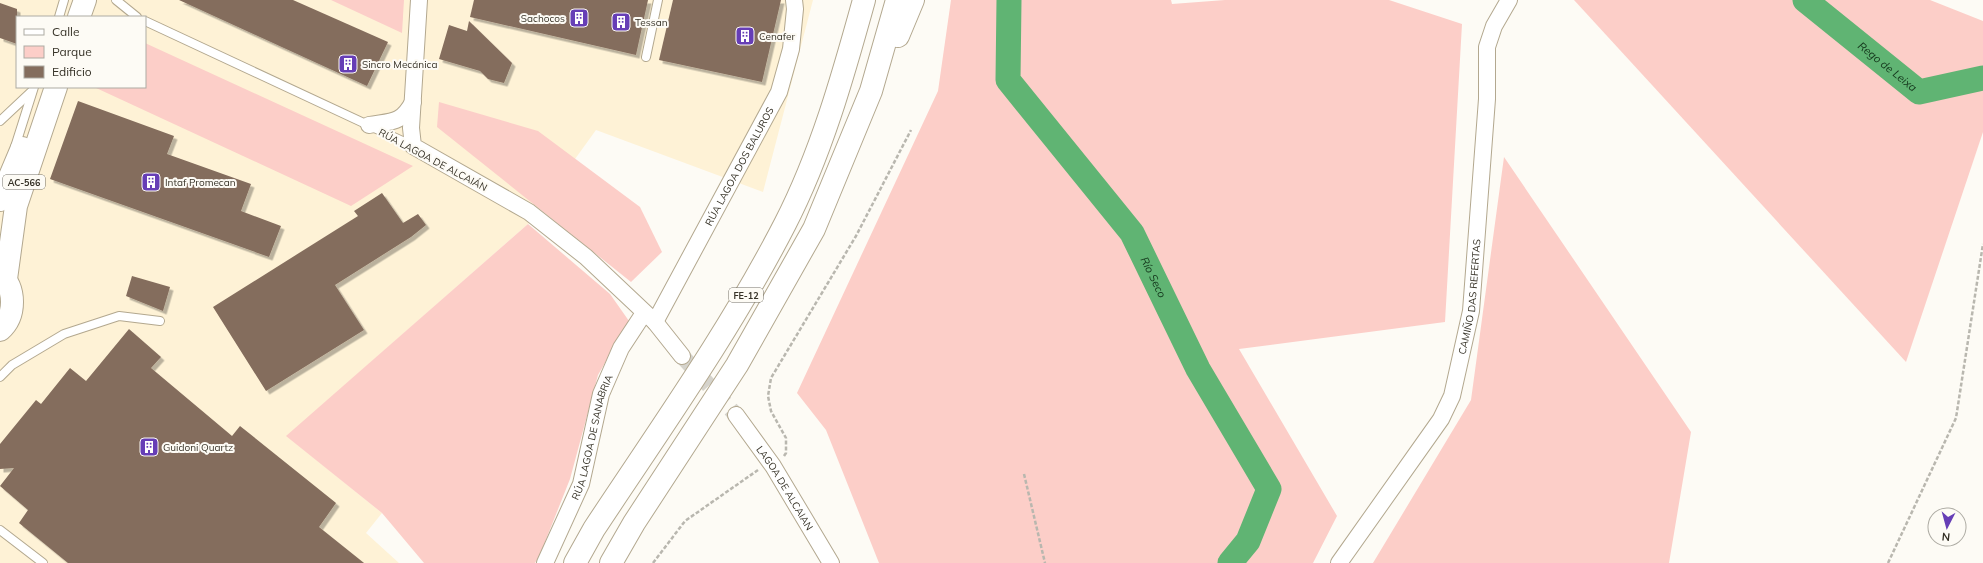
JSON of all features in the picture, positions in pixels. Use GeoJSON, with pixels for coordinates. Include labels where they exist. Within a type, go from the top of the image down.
{"type":"FeatureCollection","features":[{"type":"Feature","properties":{"kind":"main road"},"geometry":{"type":"LineString","coordinates":[[69,16],[74,0]]}},
{"type":"Feature","properties":{"kind":"main road"},"geometry":{"type":"LineString","coordinates":[[79,16],[85,0]]}},
{"type":"Feature","properties":{"kind":"main road"},"geometry":{"type":"LineString","coordinates":[[842,79],[850,0]]}},
{"type":"Feature","properties":{"kind":"main road","name":"FE-12"},"geometry":{"type":"LineString","coordinates":[[575,563],[594,529],[735,314],[794,204],[806,177],[842,79],[864,0]]}},
{"type":"Feature","properties":{"kind":"main road","name":"FE-12"},"geometry":{"type":"LineString","coordinates":[[611,563],[634,523],[737,365],[814,229],[872,91],[897,0]]}},
{"type":"Feature","properties":{"kind":"main road"},"geometry":{"type":"LineString","coordinates":[[872,91],[913,0]]}},
{"type":"Feature","properties":{"kind":"main road","name":"AC-566"},"geometry":{"type":"LineString","coordinates":[[0,200],[37,112],[38,88]]}},
{"type":"Feature","properties":{"kind":"main road","name":"AC-566"},"geometry":{"type":"LineString","coordinates":[[0,330],[11,312],[12,296],[3,277],[16,206],[56,88]]}},
{"type":"Feature","properties":{"kind":"street"},"geometry":{"type":"LineString","coordinates":[[413,146],[411,128],[414,101],[419,0]]}},
{"type":"Feature","properties":{"kind":"street","name":"RÚA LAGOA DOS BALUROS"},"geometry":{"type":"LineString","coordinates":[[649,318],[779,92],[791,49],[795,9],[794,0]]}},
{"type":"Feature","properties":{"kind":"street","name":"CAMIÑO DAS REFERTAS"},"geometry":{"type":"LineString","coordinates":[[1339,563],[1441,419],[1452,396],[1471,311],[1487,98],[1487,47],[1494,26],[1509,0]]}},
{"type":"Feature","properties":{"kind":"street"},"geometry":{"type":"LineString","coordinates":[[369,125],[399,120],[408,112],[414,101]]}},
{"type":"Feature","properties":{"kind":"street","name":"RÚA LAGOA DE ALCAIÁN"},"geometry":{"type":"LineString","coordinates":[[413,146],[529,212],[586,257],[649,318],[682,356]]}},
{"type":"Feature","properties":{"kind":"street","name":"RÚA LAGOA DE SANABRIA"},"geometry":{"type":"LineString","coordinates":[[545,563],[580,484],[601,394],[621,348],[649,318]]}},
{"type":"Feature","properties":{"kind":"street","name":"LAGOA DE ALCAIAN"},"geometry":{"type":"LineString","coordinates":[[736,415],[772,464],[831,563]]}},
{"type":"Feature","properties":{"kind":"lane"},"geometry":{"type":"LineString","coordinates":[[59,16],[64,0]]}},
{"type":"Feature","properties":{"kind":"lane"},"geometry":{"type":"LineString","coordinates":[[116,0],[136,16]]}},
{"type":"Feature","properties":{"kind":"lane"},"geometry":{"type":"LineString","coordinates":[[646,57],[658,0]]}},
{"type":"Feature","properties":{"kind":"lane","name":"RÚA LAGOA DE ALCAIÁN"},"geometry":{"type":"LineString","coordinates":[[146,21],[413,146]]}},
{"type":"Feature","properties":{"kind":"lane"},"geometry":{"type":"LineString","coordinates":[[0,121],[38,88]]}},
{"type":"Feature","properties":{"kind":"lane"},"geometry":{"type":"LineString","coordinates":[[0,195],[38,88]]}},
{"type":"Feature","properties":{"kind":"lane"},"geometry":{"type":"LineString","coordinates":[[12,234],[29,195]]}},
{"type":"Feature","properties":{"kind":"lane"},"geometry":{"type":"LineString","coordinates":[[0,377],[12,364],[64,334],[119,316],[160,321]]}},
{"type":"Feature","properties":{"kind":"lane"},"geometry":{"type":"LineString","coordinates":[[0,530],[43,563]]}},
{"type":"Feature","properties":{"kind":"path"},"geometry":{"type":"LineString","coordinates":[[653,563],[685,521],[772,464],[786,453],[786,438],[771,411],[768,396],[771,378],[856,236],[911,130]]}},
{"type":"Feature","properties":{"kind":"path"},"geometry":{"type":"LineString","coordinates":[[1888,563],[1956,418],[1983,244]]}},
{"type":"Feature","properties":{"kind":"path"},"geometry":{"type":"LineString","coordinates":[[1024,474],[1045,563]]}},
{"type":"Feature","properties":{"kind":"shaded area"},"geometry":{"type":"Polygon","coordinates":[[[0,0],[813,0],[763,192],[596,130],[528,224],[287,436],[382,513],[366,533],[399,563],[0,563],[0,0]]]}},
{"type":"Feature","properties":{"kind":"green space"},"geometry":{"type":"Polygon","coordinates":[[[331,0],[404,0],[402,33],[331,0]]]}},
{"type":"Feature","properties":{"kind":"green space"},"geometry":{"type":"Polygon","coordinates":[[[951,0],[1171,0],[1172,4],[1225,0],[1389,0],[1462,24],[1445,322],[1239,349],[1337,516],[1313,563],[879,563],[826,430],[797,393],[938,91],[951,0]]]}},
{"type":"Feature","properties":{"kind":"green space"},"geometry":{"type":"Polygon","coordinates":[[[1574,0],[1930,0],[1983,21],[1983,132],[1906,362],[1574,0]]]}},
{"type":"Feature","properties":{"kind":"green space"},"geometry":{"type":"Polygon","coordinates":[[[146,43],[413,166],[351,206],[96,88],[146,88],[146,43]]]}},
{"type":"Feature","properties":{"kind":"green space"},"geometry":{"type":"Polygon","coordinates":[[[439,102],[538,131],[640,207],[662,252],[631,282],[437,127],[439,102]]]}},
{"type":"Feature","properties":{"kind":"green space"},"geometry":{"type":"Polygon","coordinates":[[[1504,157],[1691,432],[1669,563],[1373,563],[1471,400],[1504,157]]]}},
{"type":"Feature","properties":{"kind":"green space"},"geometry":{"type":"Polygon","coordinates":[[[528,224],[610,294],[629,321],[598,375],[570,479],[541,552],[535,563],[424,563],[382,513],[286,436],[528,224]]]}},
{"type":"Feature","properties":{"kind":"building","name":"Sincro Mecánica"},"geometry":{"type":"Polygon","coordinates":[[[179,0],[293,0],[388,42],[367,86],[179,0]]]}},
{"type":"Feature","properties":{"kind":"building"},"geometry":{"type":"Polygon","coordinates":[[[474,0],[648,0],[636,55],[470,17],[474,0]]]}},
{"type":"Feature","properties":{"kind":"building"},"geometry":{"type":"Polygon","coordinates":[[[673,0],[781,0],[762,82],[659,60],[673,0]]]}},
{"type":"Feature","properties":{"kind":"building"},"geometry":{"type":"Polygon","coordinates":[[[0,3],[17,9],[17,16],[16,44],[0,38],[0,3]]]}},
{"type":"Feature","properties":{"kind":"building"},"geometry":{"type":"Polygon","coordinates":[[[469,21],[512,63],[504,83],[488,79],[480,71],[439,59],[449,25],[467,31],[469,21]]]}},
{"type":"Feature","properties":{"kind":"building","name":"Intaf Promecan"},"geometry":{"type":"Polygon","coordinates":[[[78,101],[174,136],[167,154],[251,184],[241,211],[281,226],[269,257],[50,179],[78,101]]]}},
{"type":"Feature","properties":{"kind":"building"},"geometry":{"type":"Polygon","coordinates":[[[382,193],[403,223],[418,214],[426,225],[411,237],[335,285],[364,330],[266,391],[213,307],[358,216],[354,211],[382,193]]]}},
{"type":"Feature","properties":{"kind":"building"},"geometry":{"type":"Polygon","coordinates":[[[132,276],[170,287],[163,311],[126,296],[132,276]]]}},
{"type":"Feature","properties":{"kind":"building","name":"Guidoni Quartz"},"geometry":{"type":"Polygon","coordinates":[[[129,329],[161,357],[151,368],[232,436],[240,426],[336,503],[319,527],[364,563],[68,563],[19,523],[28,510],[0,486],[14,468],[0,469],[0,444],[36,400],[41,404],[70,368],[86,381],[129,329]]]}},
{"type":"Feature","properties":{"kind":"waterway","name":"Río Seco"},"geometry":{"type":"LineString","coordinates":[[1009,0],[1008,80],[1132,233],[1198,369],[1269,489],[1248,541],[1230,563]]}},
{"type":"Feature","properties":{"kind":"waterway","name":"Rego de Leixa"},"geometry":{"type":"LineString","coordinates":[[1805,0],[1919,92],[1983,78]]}},
{"type":"Feature","properties":{"kind":"tunnel"},"geometry":{"type":"LineString","coordinates":[[682,356],[736,415]]}},
{"type":"Feature","properties":{"kind":"place","name":"Sachocos"},"geometry":{"type":"Point","coordinates":[579,18]}},
{"type":"Feature","properties":{"kind":"place","name":"Tessan"},"geometry":{"type":"Point","coordinates":[621,22]}},
{"type":"Feature","properties":{"kind":"place","name":"Cenafer"},"geometry":{"type":"Point","coordinates":[745,36]}},
{"type":"Feature","properties":{"kind":"place","name":"Sincro Mecánica"},"geometry":{"type":"Point","coordinates":[348,64]}},
{"type":"Feature","properties":{"kind":"place","name":"Intaf Promecan"},"geometry":{"type":"Point","coordinates":[151,182]}},
{"type":"Feature","properties":{"kind":"place","name":"Guidoni Quartz"},"geometry":{"type":"Point","coordinates":[149,447]}}]}
